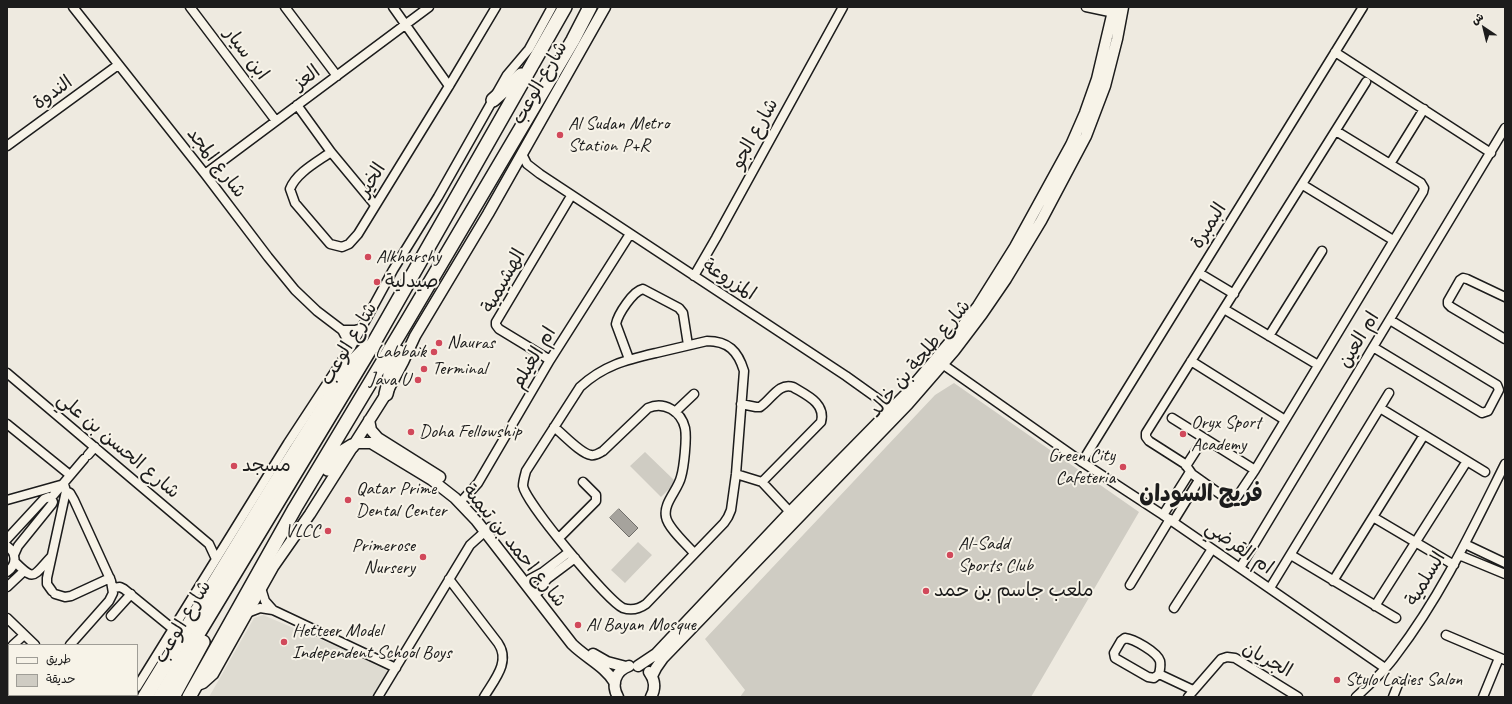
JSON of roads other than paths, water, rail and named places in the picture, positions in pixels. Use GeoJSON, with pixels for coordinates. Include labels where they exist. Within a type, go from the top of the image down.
{"type":"FeatureCollection","features":[{"type":"Feature","properties":{"kind":"highway"},"geometry":{"type":"LineString","coordinates":[[145,697],[268,495],[351,364],[364,351],[372,346]]}},
{"type":"Feature","properties":{"kind":"main road","name":"شارع الوعب"},"geometry":{"type":"LineString","coordinates":[[160,697],[372,346],[565,7]]}},
{"type":"Feature","properties":{"kind":"main road","name":"شارع الوعب"},"geometry":{"type":"LineString","coordinates":[[192,692],[295,508],[573,40],[590,7]]}},
{"type":"Feature","properties":{"kind":"main road"},"geometry":{"type":"LineString","coordinates":[[493,100],[511,85],[533,62]]}},
{"type":"Feature","properties":{"kind":"main road"},"geometry":{"type":"LineString","coordinates":[[386,394],[391,365],[405,340],[406,323]]}},
{"type":"Feature","properties":{"kind":"main road"},"geometry":{"type":"LineString","coordinates":[[295,508],[314,492],[339,454],[352,446]]}},
{"type":"Feature","properties":{"kind":"main road"},"geometry":{"type":"LineString","coordinates":[[173,697],[215,621],[215,606]]}},
{"type":"Feature","properties":{"kind":"street","name":"شارع المجد"},"geometry":{"type":"LineString","coordinates":[[73,7],[205,174],[268,257],[295,290],[317,311],[342,330],[351,347]]}},
{"type":"Feature","properties":{"kind":"street","name":"ابن سيار"},"geometry":{"type":"LineString","coordinates":[[190,7],[276,121]]}},
{"type":"Feature","properties":{"kind":"street"},"geometry":{"type":"LineString","coordinates":[[285,7],[336,76]]}},
{"type":"Feature","properties":{"kind":"street"},"geometry":{"type":"LineString","coordinates":[[393,7],[449,86]]}},
{"type":"Feature","properties":{"kind":"street","name":"العز"},"geometry":{"type":"LineString","coordinates":[[205,174],[428,7]]}},
{"type":"Feature","properties":{"kind":"street","name":"الخير"},"geometry":{"type":"LineString","coordinates":[[331,152],[297,177],[290,189],[295,204],[324,238],[330,244],[342,247],[349,244],[358,234],[496,7]]}},
{"type":"Feature","properties":{"kind":"street","name":"شارع الوعب"},"geometry":{"type":"LineString","coordinates":[[138,685],[288,443],[351,347],[393,270],[438,197],[510,71],[532,45],[552,7]]}},
{"type":"Feature","properties":{"kind":"street","name":"شارع الوعب"},"geometry":{"type":"LineString","coordinates":[[192,692],[213,674],[261,588],[386,394],[415,336],[514,169],[605,7]]}},
{"type":"Feature","properties":{"kind":"street","name":"شارع الجو"},"geometry":{"type":"LineString","coordinates":[[694,276],[843,7]]}},
{"type":"Feature","properties":{"kind":"street"},"geometry":{"type":"LineString","coordinates":[[1086,7],[1117,10]]}},
{"type":"Feature","properties":{"kind":"street","name":"البمبرة"},"geometry":{"type":"LineString","coordinates":[[1082,462],[1363,7]]}},
{"type":"Feature","properties":{"kind":"street","name":"شارع طلحة بن خالد"},"geometry":{"type":"LineString","coordinates":[[652,676],[663,658],[895,411],[907,393],[939,362],[998,276],[1071,145],[1085,113],[1095,84],[1117,10]]}},
{"type":"Feature","properties":{"kind":"street"},"geometry":{"type":"LineString","coordinates":[[1336,52],[1490,153]]}},
{"type":"Feature","properties":{"kind":"street","name":"الندوة"},"geometry":{"type":"LineString","coordinates":[[7,146],[118,65]]}},
{"type":"Feature","properties":{"kind":"street"},"geometry":{"type":"LineString","coordinates":[[1336,131],[1421,183],[1424,188],[1423,192],[1255,470],[1238,495],[1233,499],[1227,499],[1199,480],[1188,469],[1149,440],[1146,435],[1366,82]]}},
{"type":"Feature","properties":{"kind":"street"},"geometry":{"type":"LineString","coordinates":[[297,105],[331,152],[375,206]]}},
{"type":"Feature","properties":{"kind":"street"},"geometry":{"type":"LineString","coordinates":[[1390,164],[1424,109]]}},
{"type":"Feature","properties":{"kind":"street","name":"ام العين"},"geometry":{"type":"LineString","coordinates":[[1240,568],[1505,128]]}},
{"type":"Feature","properties":{"kind":"street","name":"المزروعة"},"geometry":{"type":"LineString","coordinates":[[522,154],[527,164],[571,196],[694,276],[895,411]]}},
{"type":"Feature","properties":{"kind":"street","name":"المزروعة"},"geometry":{"type":"LineString","coordinates":[[514,169],[523,168],[540,174]]}},
{"type":"Feature","properties":{"kind":"street"},"geometry":{"type":"LineString","coordinates":[[1303,184],[1393,240]]}},
{"type":"Feature","properties":{"kind":"street","name":"الهشيمية"},"geometry":{"type":"LineString","coordinates":[[550,360],[499,329],[496,322],[571,196]]}},
{"type":"Feature","properties":{"kind":"street","name":"ام الغيلم"},"geometry":{"type":"LineString","coordinates":[[462,500],[481,477],[550,360],[630,234]]}},
{"type":"Feature","properties":{"kind":"street"},"geometry":{"type":"LineString","coordinates":[[1269,336],[1322,251]]}},
{"type":"Feature","properties":{"kind":"street"},"geometry":{"type":"LineString","coordinates":[[1199,273],[1234,294]]}},
{"type":"Feature","properties":{"kind":"street"},"geometry":{"type":"LineString","coordinates":[[1505,297],[1463,278],[1448,301],[1448,304],[1450,307],[1505,339]]}},
{"type":"Feature","properties":{"kind":"street"},"geometry":{"type":"LineString","coordinates":[[629,359],[616,324],[616,320],[633,294],[643,288],[679,308],[683,313],[688,345]]}},
{"type":"Feature","properties":{"kind":"street"},"geometry":{"type":"LineString","coordinates":[[1224,310],[1318,365]]}},
{"type":"Feature","properties":{"kind":"street"},"geometry":{"type":"LineString","coordinates":[[1373,347],[1482,413],[1488,411],[1499,390],[1498,386],[1390,320]]}},
{"type":"Feature","properties":{"kind":"street"},"geometry":{"type":"LineString","coordinates":[[342,330],[356,330],[362,328]]}},
{"type":"Feature","properties":{"kind":"street"},"geometry":{"type":"LineString","coordinates":[[707,341],[716,341],[723,343],[735,352],[739,357],[744,371],[736,474],[731,510],[728,517],[646,604],[640,609],[631,610],[624,608],[608,595],[572,555],[530,500],[523,486],[526,471],[580,387],[591,377],[629,359],[707,341]]}},
{"type":"Feature","properties":{"kind":"street"},"geometry":{"type":"LineString","coordinates":[[1191,361],[1285,420]]}},
{"type":"Feature","properties":{"kind":"street","name":"ام القرضي"},"geometry":{"type":"LineString","coordinates":[[939,362],[1082,462],[1169,519],[1385,668]]}},
{"type":"Feature","properties":{"kind":"street","name":"شارع الحسن بن علي"},"geometry":{"type":"LineString","coordinates":[[7,373],[209,544],[216,559]]}},
{"type":"Feature","properties":{"kind":"street"},"geometry":{"type":"LineString","coordinates":[[741,404],[760,407],[780,388],[788,385],[817,403],[822,410],[823,416],[821,422],[762,482]]}},
{"type":"Feature","properties":{"kind":"street"},"geometry":{"type":"LineString","coordinates":[[1270,588],[1389,393]]}},
{"type":"Feature","properties":{"kind":"street"},"geometry":{"type":"LineString","coordinates":[[675,412],[694,394]]}},
{"type":"Feature","properties":{"kind":"street"},"geometry":{"type":"LineString","coordinates":[[554,427],[584,453],[597,455],[648,408],[654,405],[661,405],[668,407],[675,412],[685,426],[686,433],[681,478],[667,507],[666,516],[670,525],[694,553]]}},
{"type":"Feature","properties":{"kind":"street"},"geometry":{"type":"LineString","coordinates":[[1380,408],[1485,472]]}},
{"type":"Feature","properties":{"kind":"street","name":"شارع طلحة بن خالد"},"geometry":{"type":"LineString","coordinates":[[638,666],[656,654],[790,512],[895,411]]}},
{"type":"Feature","properties":{"kind":"street"},"geometry":{"type":"LineString","coordinates":[[1172,418],[1255,470]]}},
{"type":"Feature","properties":{"kind":"street","name":"شارع احمد بن تيمية"},"geometry":{"type":"LineString","coordinates":[[369,420],[370,430],[378,438],[436,474],[462,500],[530,579],[583,645],[602,660],[626,668]]}},
{"type":"Feature","properties":{"kind":"street"},"geometry":{"type":"LineString","coordinates":[[7,424],[70,475]]}},
{"type":"Feature","properties":{"kind":"street"},"geometry":{"type":"LineString","coordinates":[[1333,581],[1424,435]]}},
{"type":"Feature","properties":{"kind":"street"},"geometry":{"type":"LineString","coordinates":[[1169,519],[1188,469],[1204,438]]}},
{"type":"Feature","properties":{"kind":"street","name":"شارع احمد بن تيمية"},"geometry":{"type":"LineString","coordinates":[[352,446],[365,442],[371,443],[462,500]]}},
{"type":"Feature","properties":{"kind":"street"},"geometry":{"type":"LineString","coordinates":[[95,447],[70,475],[65,487],[47,584],[53,593],[65,597],[71,596],[110,578]]}},
{"type":"Feature","properties":{"kind":"street"},"geometry":{"type":"LineString","coordinates":[[1375,606],[1466,461]]}},
{"type":"Feature","properties":{"kind":"street","name":"السلمية"},"geometry":{"type":"LineString","coordinates":[[1356,697],[1396,656],[1433,602],[1465,544],[1505,464]]}},
{"type":"Feature","properties":{"kind":"street"},"geometry":{"type":"LineString","coordinates":[[736,474],[762,482],[790,512]]}},
{"type":"Feature","properties":{"kind":"street"},"geometry":{"type":"LineString","coordinates":[[1130,585],[1169,519],[1199,480]]}},
{"type":"Feature","properties":{"kind":"street"},"geometry":{"type":"LineString","coordinates":[[559,538],[596,501],[596,495],[583,482]]}},
{"type":"Feature","properties":{"kind":"street"},"geometry":{"type":"LineString","coordinates":[[7,539],[44,499],[49,497],[51,498],[65,487]]}},
{"type":"Feature","properties":{"kind":"street"},"geometry":{"type":"LineString","coordinates":[[7,500],[65,487]]}},
{"type":"Feature","properties":{"kind":"street"},"geometry":{"type":"LineString","coordinates":[[65,487],[74,500],[110,578],[113,588],[110,601],[71,644]]}},
{"type":"Feature","properties":{"kind":"street"},"geometry":{"type":"LineString","coordinates":[[7,587],[9,571],[18,546],[52,504],[53,502],[51,498]]}},
{"type":"Feature","properties":{"kind":"street"},"geometry":{"type":"LineString","coordinates":[[1373,517],[1454,565]]}},
{"type":"Feature","properties":{"kind":"street"},"geometry":{"type":"LineString","coordinates":[[378,697],[470,545],[487,529]]}},
{"type":"Feature","properties":{"kind":"street","name":"شارع احمد بن تيمية"},"geometry":{"type":"LineString","coordinates":[[487,529],[572,644],[586,657],[608,672],[614,692]]}},
{"type":"Feature","properties":{"kind":"street"},"geometry":{"type":"LineString","coordinates":[[209,544],[220,545],[226,543]]}},
{"type":"Feature","properties":{"kind":"street"},"geometry":{"type":"LineString","coordinates":[[1465,544],[1505,563]]}},
{"type":"Feature","properties":{"kind":"street"},"geometry":{"type":"LineString","coordinates":[[7,546],[12,551],[14,559],[24,571],[30,575],[34,574],[52,557]]}},
{"type":"Feature","properties":{"kind":"street"},"geometry":{"type":"LineString","coordinates":[[1174,608],[1212,549]]}},
{"type":"Feature","properties":{"kind":"street"},"geometry":{"type":"LineString","coordinates":[[530,579],[551,571],[572,555]]}},
{"type":"Feature","properties":{"kind":"street"},"geometry":{"type":"LineString","coordinates":[[1290,555],[1396,618]]}},
{"type":"Feature","properties":{"kind":"street"},"geometry":{"type":"LineString","coordinates":[[1459,555],[1505,574]]}},
{"type":"Feature","properties":{"kind":"street"},"geometry":{"type":"LineString","coordinates":[[7,587],[24,571]]}},
{"type":"Feature","properties":{"kind":"street"},"geometry":{"type":"LineString","coordinates":[[539,591],[551,571]]}},
{"type":"Feature","properties":{"kind":"street"},"geometry":{"type":"LineString","coordinates":[[450,579],[498,643],[503,655],[502,667],[484,697]]}},
{"type":"Feature","properties":{"kind":"street"},"geometry":{"type":"LineString","coordinates":[[113,588],[122,588],[173,629]]}},
{"type":"Feature","properties":{"kind":"street"},"geometry":{"type":"LineString","coordinates":[[261,588],[265,601],[272,610]]}},
{"type":"Feature","properties":{"kind":"street"},"geometry":{"type":"LineString","coordinates":[[111,616],[130,594]]}},
{"type":"Feature","properties":{"kind":"street"},"geometry":{"type":"LineString","coordinates":[[247,613],[260,608],[272,610],[396,668]]}},
{"type":"Feature","properties":{"kind":"street"},"geometry":{"type":"LineString","coordinates":[[7,618],[34,644]]}},
{"type":"Feature","properties":{"kind":"street"},"geometry":{"type":"LineString","coordinates":[[14,644],[24,635]]}},
{"type":"Feature","properties":{"kind":"street"},"geometry":{"type":"LineString","coordinates":[[1446,635],[1502,659],[1483,697]]}},
{"type":"Feature","properties":{"kind":"street"},"geometry":{"type":"LineString","coordinates":[[1125,638],[1131,638],[1156,654],[1160,661],[1161,668],[1159,674],[1154,678],[1148,677],[1115,658],[1114,653],[1121,641],[1125,638]]}},
{"type":"Feature","properties":{"kind":"street","name":"الجريان"},"geometry":{"type":"LineString","coordinates":[[1188,697],[1221,659],[1227,657],[1235,658],[1298,697]]}},
{"type":"Feature","properties":{"kind":"street"},"geometry":{"type":"LineString","coordinates":[[614,692],[618,674],[626,668],[638,666],[644,668],[652,676],[655,695]]}},
{"type":"Feature","properties":{"kind":"street"},"geometry":{"type":"LineString","coordinates":[[1159,674],[1193,690]]}},
{"type":"Feature","properties":{"kind":"street"},"geometry":{"type":"LineString","coordinates":[[1393,697],[1399,682]]}},
{"type":"Feature","properties":{"kind":"place","name":"Al Sudan Metro Station P+R"},"geometry":{"type":"Point","coordinates":[560,135]}},
{"type":"Feature","properties":{"kind":"place","name":"Alkharshy"},"geometry":{"type":"Point","coordinates":[368,257]}},
{"type":"Feature","properties":{"kind":"place","name":"صيدلية"},"geometry":{"type":"Point","coordinates":[377,282]}},
{"type":"Feature","properties":{"kind":"place","name":"Nauras"},"geometry":{"type":"Point","coordinates":[439,343]}},
{"type":"Feature","properties":{"kind":"place","name":"Labbaik"},"geometry":{"type":"Point","coordinates":[434,352]}},
{"type":"Feature","properties":{"kind":"place","name":"Terminal"},"geometry":{"type":"Point","coordinates":[424,369]}},
{"type":"Feature","properties":{"kind":"place","name":"Java U"},"geometry":{"type":"Point","coordinates":[418,380]}},
{"type":"Feature","properties":{"kind":"place","name":"Doha Fellowship"},"geometry":{"type":"Point","coordinates":[411,432]}},
{"type":"Feature","properties":{"kind":"place","name":"Oryx Sport Academy"},"geometry":{"type":"Point","coordinates":[1183,434]}},
{"type":"Feature","properties":{"kind":"place","name":"مسجد"},"geometry":{"type":"Point","coordinates":[234,466]}},
{"type":"Feature","properties":{"kind":"place","name":"Green City Cafeteria"},"geometry":{"type":"Point","coordinates":[1123,467]}},
{"type":"Feature","properties":{"kind":"place","name":"Qatar Prime Dental Center"},"geometry":{"type":"Point","coordinates":[348,500]}},
{"type":"Feature","properties":{"kind":"place","name":"VLCC"},"geometry":{"type":"Point","coordinates":[328,531]}},
{"type":"Feature","properties":{"kind":"place","name":"Al-Sadd Sports Club"},"geometry":{"type":"Point","coordinates":[950,555]}},
{"type":"Feature","properties":{"kind":"place","name":"Primerose Nursery"},"geometry":{"type":"Point","coordinates":[423,557]}},
{"type":"Feature","properties":{"kind":"place","name":"ملعب جاسم بن حمد"},"geometry":{"type":"Point","coordinates":[926,591]}},
{"type":"Feature","properties":{"kind":"place","name":"Al Bayan Mosque"},"geometry":{"type":"Point","coordinates":[578,625]}},
{"type":"Feature","properties":{"kind":"place","name":"Hetteer Model Independent School Boys"},"geometry":{"type":"Point","coordinates":[284,642]}},
{"type":"Feature","properties":{"kind":"place","name":"Stylo Ladies Salon"},"geometry":{"type":"Point","coordinates":[1337,680]}},
{"type":"Feature","properties":{"kind":"district","name":"فريج السودان"},"geometry":{"type":"Point","coordinates":[1201,495]}}]}
